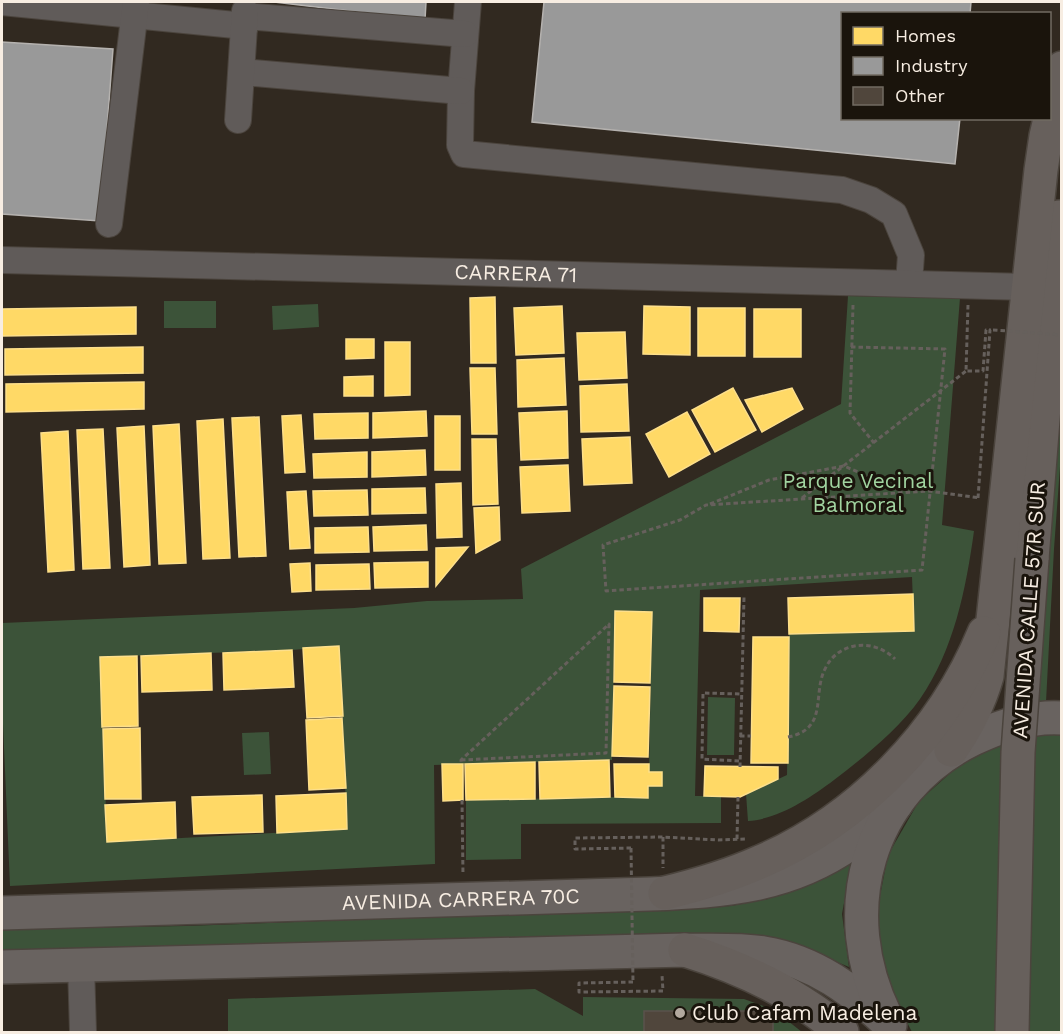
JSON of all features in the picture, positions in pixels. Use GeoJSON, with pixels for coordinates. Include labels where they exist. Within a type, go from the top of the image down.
{"type":"FeatureCollection","features":[{"type":"Feature","properties":{"kind":"highway"},"geometry":{"type":"LineString","coordinates":[[1051,115],[1062,68]]}},
{"type":"Feature","properties":{"kind":"highway"},"geometry":{"type":"LineString","coordinates":[[951,750],[968,724],[987,676],[1046,136],[1050,120]]}},
{"type":"Feature","properties":{"kind":"highway","name":"AVENIDA CALLE 57R SUR"},"geometry":{"type":"LineString","coordinates":[[1012,1032],[1018,752],[1062,189]]}},
{"type":"Feature","properties":{"kind":"highway"},"geometry":{"type":"LineString","coordinates":[[664,883],[715,880],[762,862],[807,838],[849,809],[887,775],[922,738],[952,696],[976,651],[996,604]]}},
{"type":"Feature","properties":{"kind":"highway"},"geometry":{"type":"LineString","coordinates":[[686,950],[749,973],[778,988],[807,1005],[842,1032]]}},
{"type":"Feature","properties":{"kind":"main road"},"geometry":{"type":"LineString","coordinates":[[892,1029],[875,995],[865,963],[861,919],[868,864],[880,833],[896,804],[930,766],[951,750],[997,727],[1047,717],[1062,718]]}},
{"type":"Feature","properties":{"kind":"main road","name":"AVENIDA CARRERA 70C"},"geometry":{"type":"LineString","coordinates":[[2,913],[664,883],[721,890],[783,878],[815,864],[843,848],[896,804]]}},
{"type":"Feature","properties":{"kind":"main road"},"geometry":{"type":"LineString","coordinates":[[2,967],[686,950],[737,951],[783,957],[823,973],[844,985],[867,1003],[892,1029]]}},
{"type":"Feature","properties":{"kind":"street"},"geometry":{"type":"LineString","coordinates":[[2,2],[245,15],[465,34]]}},
{"type":"Feature","properties":{"kind":"street"},"geometry":{"type":"LineString","coordinates":[[468,2],[461,91],[460,145],[464,153],[486,157],[842,190],[871,200],[894,214],[910,255],[909,283]]}},
{"type":"Feature","properties":{"kind":"street"},"geometry":{"type":"LineString","coordinates":[[109,224],[135,8]]}},
{"type":"Feature","properties":{"kind":"street"},"geometry":{"type":"LineString","coordinates":[[238,120],[245,15]]}},
{"type":"Feature","properties":{"kind":"street"},"geometry":{"type":"LineString","coordinates":[[242,72],[461,91]]}},
{"type":"Feature","properties":{"kind":"street","name":"CARRERA 71"},"geometry":{"type":"LineString","coordinates":[[2,260],[1030,287]]}},
{"type":"Feature","properties":{"kind":"street"},"geometry":{"type":"LineString","coordinates":[[81,965],[83,1032]]}},
{"type":"Feature","properties":{"kind":"path"},"geometry":{"type":"LineString","coordinates":[[966,371],[969,285]]}},
{"type":"Feature","properties":{"kind":"path"},"geometry":{"type":"LineString","coordinates":[[853,304],[850,413],[874,442]]}},
{"type":"Feature","properties":{"kind":"path"},"geometry":{"type":"LineString","coordinates":[[801,499],[966,371],[983,371],[986,330],[1062,335]]}},
{"type":"Feature","properties":{"kind":"path"},"geometry":{"type":"LineString","coordinates":[[706,506],[929,491],[978,498],[990,330]]}},
{"type":"Feature","properties":{"kind":"path"},"geometry":{"type":"LineString","coordinates":[[852,347],[945,349],[922,570],[606,591],[603,545],[680,519],[769,480],[844,466],[905,493]]}},
{"type":"Feature","properties":{"kind":"path"},"geometry":{"type":"LineString","coordinates":[[740,767],[744,597]]}},
{"type":"Feature","properties":{"kind":"path"},"geometry":{"type":"LineString","coordinates":[[609,624],[606,753],[461,762],[600,632],[609,624]]}},
{"type":"Feature","properties":{"kind":"path"},"geometry":{"type":"LineString","coordinates":[[788,737],[795,736],[806,728],[815,716],[820,702],[824,670],[836,655],[847,648],[866,645],[885,650],[896,659]]}},
{"type":"Feature","properties":{"kind":"path"},"geometry":{"type":"LineString","coordinates":[[740,761],[702,759],[703,693],[741,694]]}},
{"type":"Feature","properties":{"kind":"path"},"geometry":{"type":"LineString","coordinates":[[740,736],[752,736]]}},
{"type":"Feature","properties":{"kind":"path"},"geometry":{"type":"LineString","coordinates":[[737,839],[738,796]]}},
{"type":"Feature","properties":{"kind":"path"},"geometry":{"type":"LineString","coordinates":[[462,800],[463,880]]}},
{"type":"Feature","properties":{"kind":"path"},"geometry":{"type":"LineString","coordinates":[[663,837],[664,883]]}},
{"type":"Feature","properties":{"kind":"path"},"geometry":{"type":"LineString","coordinates":[[662,975],[663,991],[579,992],[579,983],[633,982],[631,848],[575,849],[575,838],[753,839]]}},
{"type":"Feature","properties":{"kind":"green space","name":"Parque Vecinal Balmoral"},"geometry":{"type":"Polygon","coordinates":[[[848,296],[960,298],[942,525],[974,531],[957,618],[932,680],[911,710],[869,752],[804,800],[783,812],[748,821],[746,794],[787,775],[789,634],[914,631],[912,577],[700,590],[695,796],[721,796],[721,823],[521,824],[521,859],[466,860],[466,800],[648,798],[648,786],[662,785],[662,772],[649,772],[652,613],[615,612],[612,760],[434,765],[435,864],[10,886],[2,701],[2,623],[354,608],[427,601],[523,599],[521,569],[841,404],[848,296]],[[339,646],[292,650],[101,657],[107,842],[347,829],[339,646]]]}},
{"type":"Feature","properties":{"kind":"green space"},"geometry":{"type":"Polygon","coordinates":[[[164,301],[216,301],[216,328],[164,328],[164,301]]]}},
{"type":"Feature","properties":{"kind":"green space"},"geometry":{"type":"Polygon","coordinates":[[[318,304],[319,327],[273,330],[272,306],[318,304]]]}},
{"type":"Feature","properties":{"kind":"green space"},"geometry":{"type":"Polygon","coordinates":[[[1061,359],[1061,453],[1046,702],[1037,703],[1061,359]]]}},
{"type":"Feature","properties":{"kind":"green space"},"geometry":{"type":"Polygon","coordinates":[[[708,697],[735,698],[734,755],[707,755],[708,697]]]}},
{"type":"Feature","properties":{"kind":"green space"},"geometry":{"type":"Polygon","coordinates":[[[269,732],[271,774],[244,775],[242,733],[269,732]]]}},
{"type":"Feature","properties":{"kind":"green space"},"geometry":{"type":"Polygon","coordinates":[[[1061,734],[1061,1032],[912,1032],[884,978],[876,916],[888,855],[919,801],[965,760],[1022,737],[1061,734]]]}},
{"type":"Feature","properties":{"kind":"green space"},"geometry":{"type":"Polygon","coordinates":[[[852,859],[842,914],[849,967],[813,952],[2,955],[2,929],[185,926],[731,906],[768,899],[852,859]]]}},
{"type":"Feature","properties":{"kind":"green space"},"geometry":{"type":"Polygon","coordinates":[[[535,989],[583,1016],[583,997],[744,999],[774,1010],[802,1032],[228,1032],[228,999],[535,989]]]}},
{"type":"Feature","properties":{"kind":"building: Homes"},"geometry":{"type":"Polygon","coordinates":[[[495,297],[496,363],[471,363],[470,298],[495,297]]]}},
{"type":"Feature","properties":{"kind":"building: Homes"},"geometry":{"type":"Polygon","coordinates":[[[562,306],[564,353],[516,355],[514,308],[562,306]]]}},
{"type":"Feature","properties":{"kind":"building: Homes"},"geometry":{"type":"Polygon","coordinates":[[[644,306],[690,307],[690,355],[643,354],[644,306]]]}},
{"type":"Feature","properties":{"kind":"building: Homes"},"geometry":{"type":"Polygon","coordinates":[[[136,307],[136,334],[2,336],[2,309],[136,307]]]}},
{"type":"Feature","properties":{"kind":"building: Homes"},"geometry":{"type":"Polygon","coordinates":[[[698,308],[745,308],[745,356],[698,356],[698,308]]]}},
{"type":"Feature","properties":{"kind":"building: Homes"},"geometry":{"type":"Polygon","coordinates":[[[754,309],[801,309],[801,357],[754,357],[754,309]]]}},
{"type":"Feature","properties":{"kind":"building: Homes"},"geometry":{"type":"Polygon","coordinates":[[[625,332],[627,378],[579,380],[577,333],[625,332]]]}},
{"type":"Feature","properties":{"kind":"building: Homes"},"geometry":{"type":"Polygon","coordinates":[[[346,339],[374,339],[374,358],[346,359],[346,339]]]}},
{"type":"Feature","properties":{"kind":"building: Homes"},"geometry":{"type":"Polygon","coordinates":[[[385,342],[410,342],[410,395],[385,396],[385,342]]]}},
{"type":"Feature","properties":{"kind":"building: Homes"},"geometry":{"type":"Polygon","coordinates":[[[143,347],[143,373],[5,375],[5,349],[143,347]]]}},
{"type":"Feature","properties":{"kind":"building: Homes"},"geometry":{"type":"Polygon","coordinates":[[[564,358],[566,405],[518,407],[517,360],[564,358]]]}},
{"type":"Feature","properties":{"kind":"building: Homes"},"geometry":{"type":"Polygon","coordinates":[[[470,368],[495,368],[497,434],[472,434],[470,368]]]}},
{"type":"Feature","properties":{"kind":"building: Homes"},"geometry":{"type":"Polygon","coordinates":[[[373,376],[373,396],[344,396],[344,377],[373,376]]]}},
{"type":"Feature","properties":{"kind":"building: Homes"},"geometry":{"type":"Polygon","coordinates":[[[144,382],[144,409],[6,412],[6,384],[144,382]]]}},
{"type":"Feature","properties":{"kind":"building: Homes"},"geometry":{"type":"Polygon","coordinates":[[[627,384],[629,431],[581,432],[580,386],[627,384]]]}},
{"type":"Feature","properties":{"kind":"building: Homes"},"geometry":{"type":"Polygon","coordinates":[[[733,388],[756,430],[715,452],[692,410],[733,388]]]}},
{"type":"Feature","properties":{"kind":"building: Homes"},"geometry":{"type":"Polygon","coordinates":[[[792,388],[803,409],[762,432],[745,400],[792,388]]]}},
{"type":"Feature","properties":{"kind":"building: Homes"},"geometry":{"type":"Polygon","coordinates":[[[426,411],[427,436],[373,438],[373,413],[426,411]]]}},
{"type":"Feature","properties":{"kind":"building: Homes"},"geometry":{"type":"Polygon","coordinates":[[[567,411],[568,458],[521,460],[519,413],[567,411]]]}},
{"type":"Feature","properties":{"kind":"building: Homes"},"geometry":{"type":"Polygon","coordinates":[[[687,412],[710,454],[669,477],[646,434],[687,412]]]}},
{"type":"Feature","properties":{"kind":"building: Homes"},"geometry":{"type":"Polygon","coordinates":[[[368,413],[368,438],[315,439],[314,414],[368,413]]]}},
{"type":"Feature","properties":{"kind":"building: Homes"},"geometry":{"type":"Polygon","coordinates":[[[301,415],[305,472],[285,473],[282,416],[301,415]]]}},
{"type":"Feature","properties":{"kind":"building: Homes"},"geometry":{"type":"Polygon","coordinates":[[[435,416],[460,416],[460,470],[435,470],[435,416]]]}},
{"type":"Feature","properties":{"kind":"building: Homes"},"geometry":{"type":"Polygon","coordinates":[[[259,417],[266,556],[239,557],[232,418],[259,417]]]}},
{"type":"Feature","properties":{"kind":"building: Homes"},"geometry":{"type":"Polygon","coordinates":[[[223,419],[230,558],[203,559],[197,421],[223,419]]]}},
{"type":"Feature","properties":{"kind":"building: Homes"},"geometry":{"type":"Polygon","coordinates":[[[179,424],[186,563],[159,564],[153,426],[179,424]]]}},
{"type":"Feature","properties":{"kind":"building: Homes"},"geometry":{"type":"Polygon","coordinates":[[[144,426],[150,565],[124,567],[117,428],[144,426]]]}},
{"type":"Feature","properties":{"kind":"building: Homes"},"geometry":{"type":"Polygon","coordinates":[[[103,429],[110,568],[83,569],[77,430],[103,429]]]}},
{"type":"Feature","properties":{"kind":"building: Homes"},"geometry":{"type":"Polygon","coordinates":[[[68,431],[74,570],[48,572],[41,433],[68,431]]]}},
{"type":"Feature","properties":{"kind":"building: Homes"},"geometry":{"type":"Polygon","coordinates":[[[630,437],[632,483],[584,485],[582,439],[630,437]]]}},
{"type":"Feature","properties":{"kind":"building: Homes"},"geometry":{"type":"Polygon","coordinates":[[[472,439],[496,439],[498,504],[473,505],[472,439]]]}},
{"type":"Feature","properties":{"kind":"building: Homes"},"geometry":{"type":"Polygon","coordinates":[[[425,450],[426,475],[372,477],[372,452],[425,450]]]}},
{"type":"Feature","properties":{"kind":"building: Homes"},"geometry":{"type":"Polygon","coordinates":[[[367,452],[367,477],[314,478],[313,454],[367,452]]]}},
{"type":"Feature","properties":{"kind":"building: Homes"},"geometry":{"type":"Polygon","coordinates":[[[568,465],[570,511],[522,513],[520,467],[568,465]]]}},
{"type":"Feature","properties":{"kind":"building: Homes"},"geometry":{"type":"Polygon","coordinates":[[[461,483],[462,537],[437,538],[436,484],[461,483]]]}},
{"type":"Feature","properties":{"kind":"building: Homes"},"geometry":{"type":"Polygon","coordinates":[[[425,488],[426,513],[372,514],[372,489],[425,488]]]}},
{"type":"Feature","properties":{"kind":"building: Homes"},"geometry":{"type":"Polygon","coordinates":[[[367,490],[368,515],[314,516],[313,491],[367,490]]]}},
{"type":"Feature","properties":{"kind":"building: Homes"},"geometry":{"type":"Polygon","coordinates":[[[306,491],[310,548],[290,549],[287,492],[306,491]]]}},
{"type":"Feature","properties":{"kind":"building: Homes"},"geometry":{"type":"Polygon","coordinates":[[[499,507],[500,540],[476,553],[474,508],[499,507]]]}},
{"type":"Feature","properties":{"kind":"building: Homes"},"geometry":{"type":"Polygon","coordinates":[[[426,525],[427,550],[374,551],[373,527],[426,525]]]}},
{"type":"Feature","properties":{"kind":"building: Homes"},"geometry":{"type":"Polygon","coordinates":[[[368,527],[369,552],[315,553],[315,528],[368,527]]]}},
{"type":"Feature","properties":{"kind":"building: Homes"},"geometry":{"type":"Polygon","coordinates":[[[468,547],[436,586],[436,548],[468,547]]]}},
{"type":"Feature","properties":{"kind":"building: Homes"},"geometry":{"type":"Polygon","coordinates":[[[428,562],[428,587],[375,588],[374,563],[428,562]]]}},
{"type":"Feature","properties":{"kind":"building: Homes"},"geometry":{"type":"Polygon","coordinates":[[[310,563],[311,591],[292,592],[290,564],[310,563]]]}},
{"type":"Feature","properties":{"kind":"building: Homes"},"geometry":{"type":"Polygon","coordinates":[[[369,564],[370,589],[316,590],[316,565],[369,564]]]}},
{"type":"Feature","properties":{"kind":"building: Homes"},"geometry":{"type":"Polygon","coordinates":[[[913,594],[914,631],[789,634],[788,598],[913,594]]]}},
{"type":"Feature","properties":{"kind":"building: Homes"},"geometry":{"type":"Polygon","coordinates":[[[704,598],[740,598],[739,632],[704,631],[704,598]]]}},
{"type":"Feature","properties":{"kind":"building: Homes"},"geometry":{"type":"Polygon","coordinates":[[[615,611],[652,612],[650,683],[614,682],[615,611]]]}},
{"type":"Feature","properties":{"kind":"building: Homes"},"geometry":{"type":"Polygon","coordinates":[[[753,637],[789,637],[788,763],[751,763],[753,637]]]}},
{"type":"Feature","properties":{"kind":"building: Homes"},"geometry":{"type":"Polygon","coordinates":[[[339,646],[343,716],[307,718],[303,648],[339,646]]]}},
{"type":"Feature","properties":{"kind":"building: Homes"},"geometry":{"type":"Polygon","coordinates":[[[292,650],[294,687],[224,690],[223,653],[292,650]]]}},
{"type":"Feature","properties":{"kind":"building: Homes"},"geometry":{"type":"Polygon","coordinates":[[[211,653],[212,690],[142,692],[141,656],[211,653]]]}},
{"type":"Feature","properties":{"kind":"building: Homes"},"geometry":{"type":"Polygon","coordinates":[[[137,656],[138,726],[102,727],[100,657],[137,656]]]}},
{"type":"Feature","properties":{"kind":"building: Homes"},"geometry":{"type":"Polygon","coordinates":[[[614,686],[650,687],[648,757],[612,756],[614,686]]]}},
{"type":"Feature","properties":{"kind":"building: Homes"},"geometry":{"type":"Polygon","coordinates":[[[342,718],[346,788],[309,790],[306,720],[342,718]]]}},
{"type":"Feature","properties":{"kind":"building: Homes"},"geometry":{"type":"Polygon","coordinates":[[[140,728],[141,799],[105,799],[103,729],[140,728]]]}},
{"type":"Feature","properties":{"kind":"building: Homes"},"geometry":{"type":"Polygon","coordinates":[[[609,760],[610,797],[540,799],[539,762],[609,760]]]}},
{"type":"Feature","properties":{"kind":"building: Homes"},"geometry":{"type":"Polygon","coordinates":[[[535,762],[535,799],[466,800],[465,764],[535,762]]]}},
{"type":"Feature","properties":{"kind":"building: Homes"},"geometry":{"type":"Polygon","coordinates":[[[442,764],[463,764],[463,800],[443,801],[442,764]]]}},
{"type":"Feature","properties":{"kind":"building: Homes"},"geometry":{"type":"Polygon","coordinates":[[[614,764],[649,764],[649,772],[662,772],[662,786],[648,786],[648,798],[615,797],[614,764]]]}},
{"type":"Feature","properties":{"kind":"building: Homes"},"geometry":{"type":"Polygon","coordinates":[[[705,766],[778,767],[778,779],[740,797],[704,796],[705,766]]]}},
{"type":"Feature","properties":{"kind":"building: Homes"},"geometry":{"type":"Polygon","coordinates":[[[346,793],[347,829],[277,833],[276,796],[346,793]]]}},
{"type":"Feature","properties":{"kind":"building: Homes"},"geometry":{"type":"Polygon","coordinates":[[[262,795],[263,832],[194,834],[192,797],[262,795]]]}},
{"type":"Feature","properties":{"kind":"building: Homes"},"geometry":{"type":"Polygon","coordinates":[[[175,802],[176,838],[107,842],[105,805],[175,802]]]}},
{"type":"Feature","properties":{"kind":"building: Industry"},"geometry":{"type":"Polygon","coordinates":[[[274,2],[426,2],[425,20],[274,2]]]}},
{"type":"Feature","properties":{"kind":"building: Industry"},"geometry":{"type":"Polygon","coordinates":[[[544,2],[971,2],[970,12],[841,12],[841,120],[960,120],[955,164],[532,122],[544,2]]]}},
{"type":"Feature","properties":{"kind":"building: Industry"},"geometry":{"type":"Polygon","coordinates":[[[2,42],[113,49],[100,221],[2,214],[2,42]]]}},
{"type":"Feature","properties":{"kind":"building: Other"},"geometry":{"type":"Polygon","coordinates":[[[644,1011],[773,1011],[773,1032],[644,1032],[644,1011]]]}},
{"type":"Feature","properties":{"kind":"place","name":"Club Cafam Madelena"},"geometry":{"type":"Point","coordinates":[680,1013]}}]}
